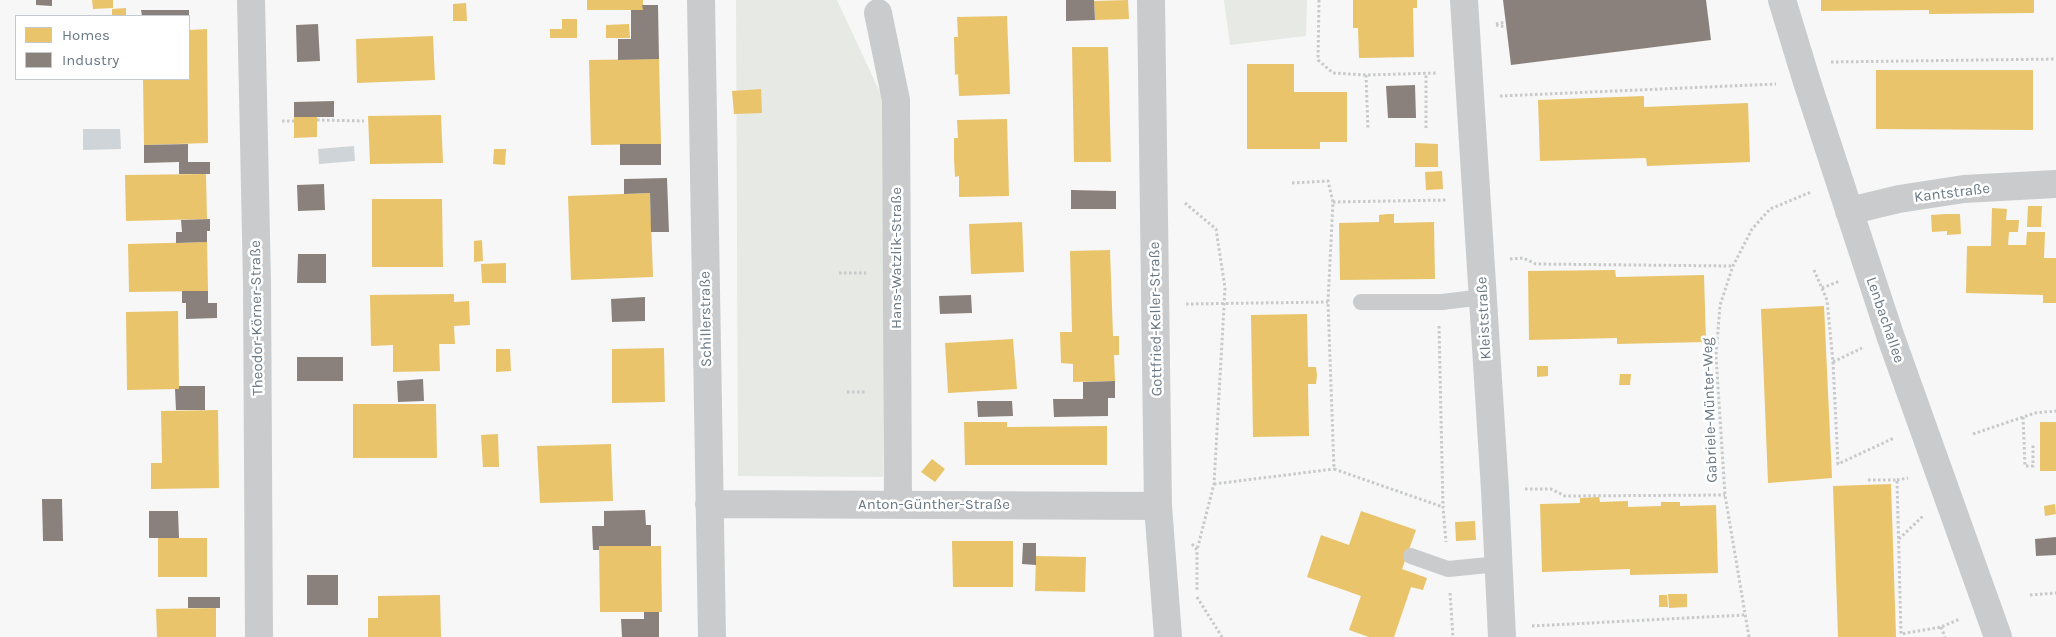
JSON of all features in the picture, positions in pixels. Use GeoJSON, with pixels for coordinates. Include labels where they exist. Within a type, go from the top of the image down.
{"type":"FeatureCollection","features":[{"type":"Feature","properties":{"kind":"street","name":"Theodor-Körner-Straße"},"geometry":{"type":"LineString","coordinates":[[251,0],[257,293],[259,637]]}},
{"type":"Feature","properties":{"kind":"street","name":"Schillerstraße"},"geometry":{"type":"LineString","coordinates":[[701,0],[712,637]]}},
{"type":"Feature","properties":{"kind":"street","name":"Gottfried-Keller-Straße"},"geometry":{"type":"LineString","coordinates":[[1151,0],[1158,506],[1168,637]]}},
{"type":"Feature","properties":{"kind":"street","name":"Kleiststraße"},"geometry":{"type":"LineString","coordinates":[[1464,0],[1495,490],[1502,632]]}},
{"type":"Feature","properties":{"kind":"street","name":"Lenbachallee"},"geometry":{"type":"LineString","coordinates":[[1782,0],[1890,335],[1998,637]]}},
{"type":"Feature","properties":{"kind":"street","name":"Hans-Watzlik-Straße"},"geometry":{"type":"LineString","coordinates":[[878,13],[896,100],[898,505]]}},
{"type":"Feature","properties":{"kind":"street","name":"Kantstraße"},"geometry":{"type":"LineString","coordinates":[[1849,211],[1899,199],[1964,189],[2056,184]]}},
{"type":"Feature","properties":{"kind":"street","name":"Anton-Günther-Straße"},"geometry":{"type":"LineString","coordinates":[[709,504],[1158,506]]}},
{"type":"Feature","properties":{"kind":"lane"},"geometry":{"type":"LineString","coordinates":[[1361,302],[1442,302],[1483,297]]}},
{"type":"Feature","properties":{"kind":"lane"},"geometry":{"type":"LineString","coordinates":[[1412,556],[1448,569],[1499,564]]}},
{"type":"Feature","properties":{"kind":"path"},"geometry":{"type":"LineString","coordinates":[[1319,0],[1318,60],[1333,73],[1366,75],[1426,73],[1469,85],[1807,82]]}},
{"type":"Feature","properties":{"kind":"path"},"geometry":{"type":"LineString","coordinates":[[1826,62],[2056,59]]}},
{"type":"Feature","properties":{"kind":"path"},"geometry":{"type":"LineString","coordinates":[[1426,73],[1426,128]]}},
{"type":"Feature","properties":{"kind":"path"},"geometry":{"type":"LineString","coordinates":[[1366,75],[1368,130]]}},
{"type":"Feature","properties":{"kind":"path"},"geometry":{"type":"LineString","coordinates":[[317,120],[364,121]]}},
{"type":"Feature","properties":{"kind":"path"},"geometry":{"type":"LineString","coordinates":[[1154,176],[1216,230],[1225,288],[1214,484],[1197,550]]}},
{"type":"Feature","properties":{"kind":"path"},"geometry":{"type":"LineString","coordinates":[[1292,183],[1328,182],[1333,202],[1328,302],[1334,469]]}},
{"type":"Feature","properties":{"kind":"path","name":"Gabriele-Münter-Weg"},"geometry":{"type":"LineString","coordinates":[[1748,637],[1725,495],[1716,356],[1720,305],[1733,266],[1752,229],[1770,209],[1808,193],[1840,184]]}},
{"type":"Feature","properties":{"kind":"path"},"geometry":{"type":"LineString","coordinates":[[1333,202],[1476,199]]}},
{"type":"Feature","properties":{"kind":"path"},"geometry":{"type":"LineString","coordinates":[[1481,260],[1523,258],[1536,264],[1733,266]]}},
{"type":"Feature","properties":{"kind":"path"},"geometry":{"type":"LineString","coordinates":[[1814,270],[1827,300],[1833,362],[1838,464],[1895,438]]}},
{"type":"Feature","properties":{"kind":"path"},"geometry":{"type":"LineString","coordinates":[[1822,288],[1841,281]]}},
{"type":"Feature","properties":{"kind":"path"},"geometry":{"type":"LineString","coordinates":[[1155,305],[1328,302]]}},
{"type":"Feature","properties":{"kind":"path"},"geometry":{"type":"LineString","coordinates":[[1439,326],[1443,507],[1447,550]]}},
{"type":"Feature","properties":{"kind":"path"},"geometry":{"type":"LineString","coordinates":[[1973,434],[2035,413],[2056,411]]}},
{"type":"Feature","properties":{"kind":"path"},"geometry":{"type":"LineString","coordinates":[[2023,417],[2025,466],[2033,466],[2033,444]]}},
{"type":"Feature","properties":{"kind":"path"},"geometry":{"type":"LineString","coordinates":[[1214,484],[1334,469],[1443,507]]}},
{"type":"Feature","properties":{"kind":"path"},"geometry":{"type":"LineString","coordinates":[[1868,480],[1904,479]]}},
{"type":"Feature","properties":{"kind":"path"},"geometry":{"type":"LineString","coordinates":[[1897,480],[1902,634],[1941,627],[1961,619]]}},
{"type":"Feature","properties":{"kind":"path"},"geometry":{"type":"LineString","coordinates":[[1495,490],[1551,489],[1565,496],[1725,495]]}},
{"type":"Feature","properties":{"kind":"path"},"geometry":{"type":"LineString","coordinates":[[1899,539],[1925,514]]}},
{"type":"Feature","properties":{"kind":"path"},"geometry":{"type":"LineString","coordinates":[[1197,570],[1197,598],[1222,637]]}},
{"type":"Feature","properties":{"kind":"path"},"geometry":{"type":"LineString","coordinates":[[1449,584],[1453,637]]}},
{"type":"Feature","properties":{"kind":"path"},"geometry":{"type":"LineString","coordinates":[[2030,595],[2056,593]]}},
{"type":"Feature","properties":{"kind":"path"},"geometry":{"type":"LineString","coordinates":[[1502,632],[1744,615]]}},
{"type":"Feature","properties":{"kind":"path"},"geometry":{"type":"LineString","coordinates":[[1941,627],[1945,637]]}},
{"type":"Feature","properties":{"kind":"shaded area"},"geometry":{"type":"Polygon","coordinates":[[[736,0],[837,0],[885,103],[883,477],[738,476],[736,0]]]}},
{"type":"Feature","properties":{"kind":"shaded area"},"geometry":{"type":"Polygon","coordinates":[[[1224,0],[1307,0],[1306,36],[1230,45],[1224,0]]]}},
{"type":"Feature","properties":{"kind":"shaded area"},"geometry":{"type":"Polygon","coordinates":[[[83,129],[120,129],[121,149],[83,150],[83,129]]]}},
{"type":"Feature","properties":{"kind":"shaded area"},"geometry":{"type":"Polygon","coordinates":[[[354,146],[355,161],[319,164],[318,149],[354,146]]]}},
{"type":"Feature","properties":{"kind":"building: Homes"},"geometry":{"type":"Polygon","coordinates":[[[92,0],[113,0],[113,8],[93,9],[92,0]]]}},
{"type":"Feature","properties":{"kind":"building: Homes"},"geometry":{"type":"Polygon","coordinates":[[[587,0],[643,0],[643,10],[587,10],[587,0]]]}},
{"type":"Feature","properties":{"kind":"building: Homes"},"geometry":{"type":"Polygon","coordinates":[[[1128,0],[1129,19],[1095,20],[1094,1],[1128,0]]]}},
{"type":"Feature","properties":{"kind":"building: Homes"},"geometry":{"type":"Polygon","coordinates":[[[1353,0],[1417,0],[1417,8],[1413,8],[1414,57],[1359,58],[1358,28],[1353,28],[1353,0]]]}},
{"type":"Feature","properties":{"kind":"building: Homes"},"geometry":{"type":"Polygon","coordinates":[[[1821,0],[2034,0],[2034,13],[1929,14],[1929,10],[1821,11],[1821,0]]]}},
{"type":"Feature","properties":{"kind":"building: Homes"},"geometry":{"type":"Polygon","coordinates":[[[466,3],[467,21],[453,21],[453,4],[466,3]]]}},
{"type":"Feature","properties":{"kind":"building: Homes"},"geometry":{"type":"Polygon","coordinates":[[[126,8],[126,15],[112,15],[112,9],[126,8]]]}},
{"type":"Feature","properties":{"kind":"building: Homes"},"geometry":{"type":"Polygon","coordinates":[[[1007,16],[1010,94],[959,96],[958,74],[955,75],[954,37],[958,37],[957,17],[1007,16]]]}},
{"type":"Feature","properties":{"kind":"building: Homes"},"geometry":{"type":"Polygon","coordinates":[[[562,19],[577,19],[577,38],[550,38],[550,29],[562,29],[562,19]]]}},
{"type":"Feature","properties":{"kind":"building: Homes"},"geometry":{"type":"Polygon","coordinates":[[[629,24],[630,38],[606,38],[606,25],[629,24]]]}},
{"type":"Feature","properties":{"kind":"building: Homes"},"geometry":{"type":"Polygon","coordinates":[[[207,29],[208,143],[144,145],[143,80],[190,80],[190,30],[207,29]]]}},
{"type":"Feature","properties":{"kind":"building: Homes"},"geometry":{"type":"Polygon","coordinates":[[[433,36],[435,80],[357,83],[356,39],[433,36]]]}},
{"type":"Feature","properties":{"kind":"building: Homes"},"geometry":{"type":"Polygon","coordinates":[[[1072,47],[1108,47],[1111,162],[1074,162],[1072,47]]]}},
{"type":"Feature","properties":{"kind":"building: Homes"},"geometry":{"type":"Polygon","coordinates":[[[659,59],[661,144],[591,145],[589,60],[659,59]]]}},
{"type":"Feature","properties":{"kind":"building: Homes"},"geometry":{"type":"Polygon","coordinates":[[[1247,64],[1294,64],[1294,92],[1347,92],[1347,142],[1320,142],[1320,149],[1247,149],[1247,64]]]}},
{"type":"Feature","properties":{"kind":"building: Homes"},"geometry":{"type":"Polygon","coordinates":[[[1876,70],[2033,70],[2033,130],[1876,129],[1876,70]]]}},
{"type":"Feature","properties":{"kind":"building: Homes"},"geometry":{"type":"Polygon","coordinates":[[[761,89],[762,113],[734,114],[732,91],[761,89]]]}},
{"type":"Feature","properties":{"kind":"building: Homes"},"geometry":{"type":"Polygon","coordinates":[[[1644,96],[1644,107],[1748,103],[1750,162],[1647,166],[1646,158],[1540,161],[1538,100],[1644,96]]]}},
{"type":"Feature","properties":{"kind":"building: Homes"},"geometry":{"type":"Polygon","coordinates":[[[441,115],[443,163],[370,164],[368,116],[441,115]]]}},
{"type":"Feature","properties":{"kind":"building: Homes"},"geometry":{"type":"Polygon","coordinates":[[[294,117],[317,117],[317,137],[294,138],[294,117]]]}},
{"type":"Feature","properties":{"kind":"building: Homes"},"geometry":{"type":"Polygon","coordinates":[[[1007,119],[1009,196],[959,197],[959,176],[955,177],[954,159],[954,138],[958,138],[957,120],[1007,119]]]}},
{"type":"Feature","properties":{"kind":"building: Homes"},"geometry":{"type":"Polygon","coordinates":[[[1415,143],[1438,144],[1438,167],[1415,167],[1415,143]]]}},
{"type":"Feature","properties":{"kind":"building: Homes"},"geometry":{"type":"Polygon","coordinates":[[[494,149],[506,149],[505,165],[493,164],[494,149]]]}},
{"type":"Feature","properties":{"kind":"building: Homes"},"geometry":{"type":"Polygon","coordinates":[[[1442,171],[1443,189],[1426,190],[1425,172],[1442,171]]]}},
{"type":"Feature","properties":{"kind":"building: Homes"},"geometry":{"type":"Polygon","coordinates":[[[206,174],[207,219],[126,221],[125,175],[206,174]]]}},
{"type":"Feature","properties":{"kind":"building: Homes"},"geometry":{"type":"Polygon","coordinates":[[[650,193],[653,277],[571,280],[568,196],[650,193]]]}},
{"type":"Feature","properties":{"kind":"building: Homes"},"geometry":{"type":"Polygon","coordinates":[[[372,199],[442,199],[443,267],[372,267],[372,199]]]}},
{"type":"Feature","properties":{"kind":"building: Homes"},"geometry":{"type":"Polygon","coordinates":[[[2028,206],[2042,206],[2041,227],[2027,227],[2028,206]]]}},
{"type":"Feature","properties":{"kind":"building: Homes"},"geometry":{"type":"Polygon","coordinates":[[[1992,208],[2007,209],[2006,220],[2019,220],[2018,232],[2009,232],[2008,245],[2026,245],[2027,232],[2045,232],[2044,258],[2056,258],[2056,303],[2043,303],[2043,295],[1966,293],[1967,246],[1991,246],[1992,208]]]}},
{"type":"Feature","properties":{"kind":"building: Homes"},"geometry":{"type":"Polygon","coordinates":[[[1394,214],[1394,223],[1434,222],[1435,279],[1340,280],[1339,223],[1379,222],[1379,215],[1394,214]]]}},
{"type":"Feature","properties":{"kind":"building: Homes"},"geometry":{"type":"Polygon","coordinates":[[[1960,214],[1961,234],[1947,235],[1947,231],[1932,232],[1931,215],[1960,214]]]}},
{"type":"Feature","properties":{"kind":"building: Homes"},"geometry":{"type":"Polygon","coordinates":[[[1022,222],[1024,272],[971,274],[969,224],[1022,222]]]}},
{"type":"Feature","properties":{"kind":"building: Homes"},"geometry":{"type":"Polygon","coordinates":[[[482,240],[483,261],[474,262],[474,241],[482,240]]]}},
{"type":"Feature","properties":{"kind":"building: Homes"},"geometry":{"type":"Polygon","coordinates":[[[207,242],[208,291],[129,292],[128,244],[207,242]]]}},
{"type":"Feature","properties":{"kind":"building: Homes"},"geometry":{"type":"Polygon","coordinates":[[[1110,250],[1113,336],[1119,336],[1119,355],[1114,355],[1115,381],[1073,382],[1073,364],[1061,363],[1060,332],[1072,332],[1070,251],[1110,250]]]}},
{"type":"Feature","properties":{"kind":"building: Homes"},"geometry":{"type":"Polygon","coordinates":[[[506,263],[506,283],[482,283],[481,264],[506,263]]]}},
{"type":"Feature","properties":{"kind":"building: Homes"},"geometry":{"type":"Polygon","coordinates":[[[1615,270],[1616,277],[1704,275],[1706,342],[1617,344],[1617,338],[1529,340],[1528,271],[1615,270]]]}},
{"type":"Feature","properties":{"kind":"building: Homes"},"geometry":{"type":"Polygon","coordinates":[[[454,294],[454,302],[469,301],[470,325],[454,326],[455,344],[439,344],[440,371],[393,372],[393,345],[371,346],[370,295],[454,294]]]}},
{"type":"Feature","properties":{"kind":"building: Homes"},"geometry":{"type":"Polygon","coordinates":[[[1824,306],[1832,478],[1768,483],[1761,309],[1824,306]]]}},
{"type":"Feature","properties":{"kind":"building: Homes"},"geometry":{"type":"Polygon","coordinates":[[[178,311],[179,389],[127,390],[126,312],[178,311]]]}},
{"type":"Feature","properties":{"kind":"building: Homes"},"geometry":{"type":"Polygon","coordinates":[[[1307,314],[1308,367],[1316,367],[1317,375],[1316,384],[1308,384],[1309,436],[1253,437],[1251,315],[1307,314]]]}},
{"type":"Feature","properties":{"kind":"building: Homes"},"geometry":{"type":"Polygon","coordinates":[[[1013,339],[1017,389],[948,393],[945,343],[1013,339]]]}},
{"type":"Feature","properties":{"kind":"building: Homes"},"geometry":{"type":"Polygon","coordinates":[[[664,348],[665,402],[612,403],[612,349],[664,348]]]}},
{"type":"Feature","properties":{"kind":"building: Homes"},"geometry":{"type":"Polygon","coordinates":[[[496,349],[510,349],[511,371],[496,372],[496,349]]]}},
{"type":"Feature","properties":{"kind":"building: Homes"},"geometry":{"type":"Polygon","coordinates":[[[1537,366],[1548,366],[1548,376],[1537,377],[1537,366]]]}},
{"type":"Feature","properties":{"kind":"building: Homes"},"geometry":{"type":"Polygon","coordinates":[[[1620,374],[1631,374],[1630,385],[1619,385],[1620,374]]]}},
{"type":"Feature","properties":{"kind":"building: Homes"},"geometry":{"type":"Polygon","coordinates":[[[353,404],[436,404],[437,458],[353,458],[353,404]]]}},
{"type":"Feature","properties":{"kind":"building: Homes"},"geometry":{"type":"Polygon","coordinates":[[[218,410],[219,488],[151,489],[151,463],[162,463],[161,411],[218,410]]]}},
{"type":"Feature","properties":{"kind":"building: Homes"},"geometry":{"type":"Polygon","coordinates":[[[964,422],[1007,422],[1007,427],[1107,426],[1107,465],[965,465],[964,422]]]}},
{"type":"Feature","properties":{"kind":"building: Homes"},"geometry":{"type":"Polygon","coordinates":[[[2040,422],[2056,422],[2056,471],[2040,471],[2040,422]]]}},
{"type":"Feature","properties":{"kind":"building: Homes"},"geometry":{"type":"Polygon","coordinates":[[[498,434],[499,467],[483,467],[481,435],[498,434]]]}},
{"type":"Feature","properties":{"kind":"building: Homes"},"geometry":{"type":"Polygon","coordinates":[[[611,444],[613,501],[540,503],[537,446],[611,444]]]}},
{"type":"Feature","properties":{"kind":"building: Homes"},"geometry":{"type":"Polygon","coordinates":[[[932,459],[945,469],[935,482],[921,472],[932,459]]]}},
{"type":"Feature","properties":{"kind":"building: Homes"},"geometry":{"type":"Polygon","coordinates":[[[1891,484],[1896,637],[1838,637],[1833,486],[1891,484]]]}},
{"type":"Feature","properties":{"kind":"building: Homes"},"geometry":{"type":"Polygon","coordinates":[[[1599,497],[1600,502],[1628,501],[1628,507],[1661,506],[1661,502],[1680,502],[1680,506],[1716,505],[1718,573],[1630,575],[1630,569],[1542,572],[1540,504],[1580,503],[1580,498],[1599,497]]]}},
{"type":"Feature","properties":{"kind":"building: Homes"},"geometry":{"type":"Polygon","coordinates":[[[2055,504],[2056,514],[2045,516],[2044,506],[2055,504]]]}},
{"type":"Feature","properties":{"kind":"building: Homes"},"geometry":{"type":"Polygon","coordinates":[[[1361,511],[1416,530],[1402,569],[1427,578],[1423,590],[1411,587],[1394,637],[1369,637],[1349,630],[1361,596],[1307,577],[1321,535],[1349,545],[1361,511]]]}},
{"type":"Feature","properties":{"kind":"building: Homes"},"geometry":{"type":"Polygon","coordinates":[[[1475,521],[1476,540],[1456,541],[1455,522],[1475,521]]]}},
{"type":"Feature","properties":{"kind":"building: Homes"},"geometry":{"type":"Polygon","coordinates":[[[158,538],[207,538],[207,577],[158,577],[158,538]]]}},
{"type":"Feature","properties":{"kind":"building: Homes"},"geometry":{"type":"Polygon","coordinates":[[[952,541],[1013,541],[1013,587],[953,587],[952,541]]]}},
{"type":"Feature","properties":{"kind":"building: Homes"},"geometry":{"type":"Polygon","coordinates":[[[599,546],[661,546],[662,612],[600,612],[599,546]]]}},
{"type":"Feature","properties":{"kind":"building: Homes"},"geometry":{"type":"Polygon","coordinates":[[[1036,556],[1086,557],[1085,592],[1035,591],[1036,556]]]}},
{"type":"Feature","properties":{"kind":"building: Homes"},"geometry":{"type":"Polygon","coordinates":[[[1668,594],[1687,594],[1687,607],[1669,608],[1668,594]]]}},
{"type":"Feature","properties":{"kind":"building: Homes"},"geometry":{"type":"Polygon","coordinates":[[[440,595],[441,637],[368,637],[368,618],[378,618],[378,596],[440,595]]]}},
{"type":"Feature","properties":{"kind":"building: Homes"},"geometry":{"type":"Polygon","coordinates":[[[1659,595],[1667,595],[1668,607],[1659,607],[1659,595]]]}},
{"type":"Feature","properties":{"kind":"building: Homes"},"geometry":{"type":"Polygon","coordinates":[[[216,608],[216,637],[157,637],[156,609],[216,608]]]}},
{"type":"Feature","properties":{"kind":"building: Industry"},"geometry":{"type":"Polygon","coordinates":[[[36,0],[52,0],[52,6],[36,5],[36,0]]]}},
{"type":"Feature","properties":{"kind":"building: Industry"},"geometry":{"type":"Polygon","coordinates":[[[1066,0],[1094,0],[1095,20],[1066,21],[1066,0]]]}},
{"type":"Feature","properties":{"kind":"building: Industry"},"geometry":{"type":"Polygon","coordinates":[[[1503,0],[1706,0],[1711,40],[1511,65],[1503,0]]]}},
{"type":"Feature","properties":{"kind":"building: Industry"},"geometry":{"type":"Polygon","coordinates":[[[642,5],[658,5],[659,59],[618,60],[618,39],[631,39],[631,10],[643,10],[642,5]]]}},
{"type":"Feature","properties":{"kind":"building: Industry"},"geometry":{"type":"Polygon","coordinates":[[[141,10],[189,10],[189,15],[142,15],[141,10]]]}},
{"type":"Feature","properties":{"kind":"building: Industry"},"geometry":{"type":"Polygon","coordinates":[[[318,24],[320,61],[297,62],[296,25],[318,24]]]}},
{"type":"Feature","properties":{"kind":"building: Industry"},"geometry":{"type":"Polygon","coordinates":[[[1415,85],[1416,118],[1388,118],[1386,86],[1415,85]]]}},
{"type":"Feature","properties":{"kind":"building: Industry"},"geometry":{"type":"Polygon","coordinates":[[[334,101],[334,117],[294,117],[294,102],[334,101]]]}},
{"type":"Feature","properties":{"kind":"building: Industry"},"geometry":{"type":"Polygon","coordinates":[[[188,144],[188,162],[210,162],[210,174],[179,174],[179,162],[144,163],[144,145],[188,144]]]}},
{"type":"Feature","properties":{"kind":"building: Industry"},"geometry":{"type":"Polygon","coordinates":[[[620,144],[661,144],[661,165],[620,165],[620,144]]]}},
{"type":"Feature","properties":{"kind":"building: Industry"},"geometry":{"type":"Polygon","coordinates":[[[667,178],[669,232],[651,232],[650,193],[624,194],[624,179],[667,178]]]}},
{"type":"Feature","properties":{"kind":"building: Industry"},"geometry":{"type":"Polygon","coordinates":[[[324,184],[325,210],[298,211],[297,185],[324,184]]]}},
{"type":"Feature","properties":{"kind":"building: Industry"},"geometry":{"type":"Polygon","coordinates":[[[1071,190],[1116,191],[1116,209],[1071,209],[1071,190]]]}},
{"type":"Feature","properties":{"kind":"building: Industry"},"geometry":{"type":"Polygon","coordinates":[[[210,219],[210,231],[207,231],[207,242],[176,243],[176,232],[182,232],[181,220],[210,219]]]}},
{"type":"Feature","properties":{"kind":"building: Industry"},"geometry":{"type":"Polygon","coordinates":[[[298,254],[326,254],[326,283],[297,283],[298,254]]]}},
{"type":"Feature","properties":{"kind":"building: Industry"},"geometry":{"type":"Polygon","coordinates":[[[182,291],[208,291],[208,303],[217,303],[217,318],[186,319],[186,303],[182,303],[182,291]]]}},
{"type":"Feature","properties":{"kind":"building: Industry"},"geometry":{"type":"Polygon","coordinates":[[[971,295],[972,313],[940,314],[939,296],[971,295]]]}},
{"type":"Feature","properties":{"kind":"building: Industry"},"geometry":{"type":"Polygon","coordinates":[[[645,297],[645,321],[612,322],[611,299],[645,297]]]}},
{"type":"Feature","properties":{"kind":"building: Industry"},"geometry":{"type":"Polygon","coordinates":[[[297,357],[343,357],[343,381],[297,381],[297,357]]]}},
{"type":"Feature","properties":{"kind":"building: Industry"},"geometry":{"type":"Polygon","coordinates":[[[423,379],[424,401],[398,402],[397,381],[423,379]]]}},
{"type":"Feature","properties":{"kind":"building: Industry"},"geometry":{"type":"Polygon","coordinates":[[[1115,381],[1115,398],[1108,398],[1108,416],[1054,417],[1053,399],[1083,399],[1083,382],[1115,381]]]}},
{"type":"Feature","properties":{"kind":"building: Industry"},"geometry":{"type":"Polygon","coordinates":[[[179,386],[205,386],[205,410],[176,410],[175,389],[179,389],[179,386]]]}},
{"type":"Feature","properties":{"kind":"building: Industry"},"geometry":{"type":"Polygon","coordinates":[[[977,401],[1012,401],[1013,416],[978,417],[977,401]]]}},
{"type":"Feature","properties":{"kind":"building: Industry"},"geometry":{"type":"Polygon","coordinates":[[[42,499],[62,499],[63,541],[43,541],[42,499]]]}},
{"type":"Feature","properties":{"kind":"building: Industry"},"geometry":{"type":"Polygon","coordinates":[[[645,510],[646,525],[651,525],[651,546],[599,546],[599,550],[593,550],[592,526],[604,526],[604,511],[645,510]]]}},
{"type":"Feature","properties":{"kind":"building: Industry"},"geometry":{"type":"Polygon","coordinates":[[[149,511],[178,511],[179,538],[149,538],[149,511]]]}},
{"type":"Feature","properties":{"kind":"building: Industry"},"geometry":{"type":"Polygon","coordinates":[[[2056,537],[2056,555],[2036,556],[2035,539],[2056,537]]]}},
{"type":"Feature","properties":{"kind":"building: Industry"},"geometry":{"type":"Polygon","coordinates":[[[1023,543],[1036,543],[1036,565],[1022,564],[1023,543]]]}},
{"type":"Feature","properties":{"kind":"building: Industry"},"geometry":{"type":"Polygon","coordinates":[[[307,575],[338,575],[338,605],[307,605],[307,575]]]}},
{"type":"Feature","properties":{"kind":"building: Industry"},"geometry":{"type":"Polygon","coordinates":[[[188,597],[220,597],[220,608],[188,608],[188,597]]]}},
{"type":"Feature","properties":{"kind":"building: Industry"},"geometry":{"type":"Polygon","coordinates":[[[644,612],[659,612],[659,637],[622,637],[621,619],[644,619],[644,612]]]}}]}
